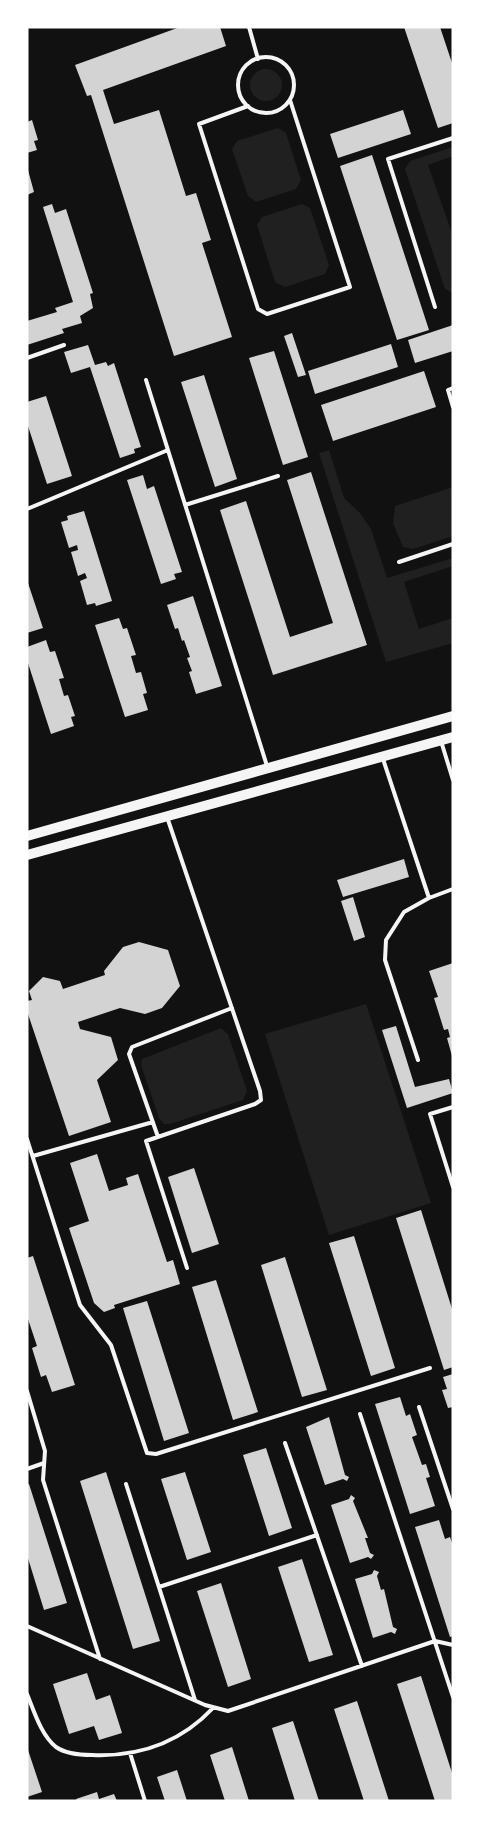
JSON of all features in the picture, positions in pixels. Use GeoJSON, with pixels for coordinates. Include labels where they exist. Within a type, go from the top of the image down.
{"type":"FeatureCollection","features":[{"type":"Feature","properties":{"kind":"main road"},"geometry":{"type":"LineString","coordinates":[[27,836],[453,716]]}},
{"type":"Feature","properties":{"kind":"main road"},"geometry":{"type":"LineString","coordinates":[[27,855],[453,737]]}},
{"type":"Feature","properties":{"kind":"lane"},"geometry":{"type":"LineString","coordinates":[[249,27],[258,58]]}},
{"type":"Feature","properties":{"kind":"lane"},"geometry":{"type":"LineString","coordinates":[[258,58],[277,59],[290,71],[294,87],[290,99],[274,112],[258,112],[248,106],[241,97],[238,83],[244,69],[258,58]]}},
{"type":"Feature","properties":{"kind":"lane"},"geometry":{"type":"LineString","coordinates":[[248,106],[199,124],[258,309],[267,314],[350,287],[290,99]]}},
{"type":"Feature","properties":{"kind":"lane"},"geometry":{"type":"LineString","coordinates":[[435,307],[388,159],[453,138]]}},
{"type":"Feature","properties":{"kind":"lane"},"geometry":{"type":"LineString","coordinates":[[27,358],[64,345]]}},
{"type":"Feature","properties":{"kind":"lane"},"geometry":{"type":"LineString","coordinates":[[146,380],[268,769]]}},
{"type":"Feature","properties":{"kind":"lane"},"geometry":{"type":"LineString","coordinates":[[453,388],[448,390],[453,407]]}},
{"type":"Feature","properties":{"kind":"lane"},"geometry":{"type":"LineString","coordinates":[[27,509],[168,450]]}},
{"type":"Feature","properties":{"kind":"lane"},"geometry":{"type":"LineString","coordinates":[[185,505],[278,476]]}},
{"type":"Feature","properties":{"kind":"lane"},"geometry":{"type":"LineString","coordinates":[[399,562],[453,544]]}},
{"type":"Feature","properties":{"kind":"lane"},"geometry":{"type":"LineString","coordinates":[[441,741],[453,780]]}},
{"type":"Feature","properties":{"kind":"lane"},"geometry":{"type":"LineString","coordinates":[[382,758],[429,898]]}},
{"type":"Feature","properties":{"kind":"lane"},"geometry":{"type":"LineString","coordinates":[[167,816],[260,1091],[261,1100],[146,1141],[187,1268]]}},
{"type":"Feature","properties":{"kind":"lane"},"geometry":{"type":"LineString","coordinates":[[418,1060],[385,960],[387,940],[394,925],[404,912],[429,898],[453,889]]}},
{"type":"Feature","properties":{"kind":"lane"},"geometry":{"type":"LineString","coordinates":[[158,1137],[129,1054],[132,1047],[232,1008]]}},
{"type":"Feature","properties":{"kind":"lane"},"geometry":{"type":"LineString","coordinates":[[453,1107],[430,1114],[453,1187]]}},
{"type":"Feature","properties":{"kind":"lane"},"geometry":{"type":"LineString","coordinates":[[33,1156],[153,1122]]}},
{"type":"Feature","properties":{"kind":"lane"},"geometry":{"type":"LineString","coordinates":[[27,1139],[80,1305],[111,1345],[147,1453],[156,1454],[430,1368]]}},
{"type":"Feature","properties":{"kind":"lane"},"geometry":{"type":"LineString","coordinates":[[27,1391],[45,1450],[43,1480],[100,1659]]}},
{"type":"Feature","properties":{"kind":"lane"},"geometry":{"type":"LineString","coordinates":[[419,1407],[453,1509]]}},
{"type":"Feature","properties":{"kind":"lane"},"geometry":{"type":"LineString","coordinates":[[360,1414],[453,1697]]}},
{"type":"Feature","properties":{"kind":"lane"},"geometry":{"type":"LineString","coordinates":[[285,1443],[362,1666]]}},
{"type":"Feature","properties":{"kind":"lane"},"geometry":{"type":"LineString","coordinates":[[27,1469],[44,1463]]}},
{"type":"Feature","properties":{"kind":"lane"},"geometry":{"type":"LineString","coordinates":[[126,1484],[196,1701]]}},
{"type":"Feature","properties":{"kind":"lane"},"geometry":{"type":"LineString","coordinates":[[159,1587],[317,1534]]}},
{"type":"Feature","properties":{"kind":"lane"},"geometry":{"type":"LineString","coordinates":[[27,1633],[29,1627],[196,1701],[228,1710],[435,1641],[453,1645]]}},
{"type":"Feature","properties":{"kind":"lane"},"geometry":{"type":"LineString","coordinates":[[27,1694],[44,1730],[56,1747],[83,1755],[130,1754],[172,1740],[196,1725],[214,1707]]}},
{"type":"Feature","properties":{"kind":"lane"},"geometry":{"type":"LineString","coordinates":[[130,1754],[145,1801]]}},
{"type":"Feature","properties":{"kind":"shaded area"},"geometry":{"type":"Polygon","coordinates":[[[266,69],[278,73],[282,85],[278,97],[266,101],[254,97],[250,85],[254,73],[266,69]]]}},
{"type":"Feature","properties":{"kind":"shaded area"},"geometry":{"type":"Polygon","coordinates":[[[278,128],[286,133],[301,180],[296,189],[256,202],[248,196],[232,149],[237,141],[278,128]]]}},
{"type":"Feature","properties":{"kind":"shaded area"},"geometry":{"type":"Polygon","coordinates":[[[453,147],[453,156],[428,165],[453,236],[453,293],[445,289],[405,169],[410,161],[453,147]]]}},
{"type":"Feature","properties":{"kind":"shaded area"},"geometry":{"type":"Polygon","coordinates":[[[302,204],[310,208],[329,265],[325,274],[285,287],[275,282],[257,225],[262,217],[302,204]]]}},
{"type":"Feature","properties":{"kind":"shaded area"},"geometry":{"type":"Polygon","coordinates":[[[329,450],[344,498],[360,513],[371,529],[387,578],[453,558],[453,566],[404,582],[419,629],[453,618],[453,643],[386,662],[319,453],[329,450]]]}},
{"type":"Feature","properties":{"kind":"shaded area"},"geometry":{"type":"Polygon","coordinates":[[[453,487],[453,536],[413,549],[403,547],[393,523],[395,506],[453,487]]]}},
{"type":"Feature","properties":{"kind":"shaded area"},"geometry":{"type":"Polygon","coordinates":[[[366,1004],[431,1203],[329,1235],[265,1034],[366,1004]]]}},
{"type":"Feature","properties":{"kind":"shaded area"},"geometry":{"type":"Polygon","coordinates":[[[221,1028],[228,1034],[247,1091],[243,1100],[164,1124],[159,1118],[141,1065],[142,1059],[221,1028]]]}},
{"type":"Feature","properties":{"kind":"building"},"geometry":{"type":"Polygon","coordinates":[[[180,27],[220,27],[226,46],[103,90],[114,124],[159,110],[186,196],[196,193],[211,240],[202,243],[232,337],[174,356],[91,95],[87,96],[75,65],[180,27]]]}},
{"type":"Feature","properties":{"kind":"building"},"geometry":{"type":"Polygon","coordinates":[[[404,27],[440,27],[453,66],[453,123],[438,128],[404,27]]]}},
{"type":"Feature","properties":{"kind":"building"},"geometry":{"type":"Polygon","coordinates":[[[403,110],[411,134],[338,158],[330,134],[403,110]]]}},
{"type":"Feature","properties":{"kind":"building"},"geometry":{"type":"Polygon","coordinates":[[[32,120],[38,140],[34,141],[37,150],[27,153],[27,122],[32,120]]]}},
{"type":"Feature","properties":{"kind":"building"},"geometry":{"type":"Polygon","coordinates":[[[372,155],[429,330],[397,340],[340,166],[372,155]]]}},
{"type":"Feature","properties":{"kind":"building"},"geometry":{"type":"Polygon","coordinates":[[[27,171],[34,192],[27,195],[27,171]]]}},
{"type":"Feature","properties":{"kind":"building"},"geometry":{"type":"Polygon","coordinates":[[[52,204],[55,213],[66,209],[93,293],[90,294],[93,308],[80,316],[82,323],[62,329],[64,333],[27,345],[27,321],[57,312],[55,308],[73,302],[43,207],[52,204]]]}},
{"type":"Feature","properties":{"kind":"building"},"geometry":{"type":"Polygon","coordinates":[[[453,325],[453,351],[415,363],[408,340],[453,325]]]}},
{"type":"Feature","properties":{"kind":"building"},"geometry":{"type":"Polygon","coordinates":[[[292,333],[306,375],[298,377],[284,336],[292,333]]]}},
{"type":"Feature","properties":{"kind":"building"},"geometry":{"type":"Polygon","coordinates":[[[391,344],[398,367],[315,394],[308,371],[391,344]]]}},
{"type":"Feature","properties":{"kind":"building"},"geometry":{"type":"Polygon","coordinates":[[[88,345],[95,365],[106,362],[108,366],[114,363],[141,447],[134,449],[135,453],[120,458],[90,367],[71,373],[64,352],[88,345]]]}},
{"type":"Feature","properties":{"kind":"building"},"geometry":{"type":"Polygon","coordinates":[[[274,351],[308,457],[283,465],[249,358],[274,351]]]}},
{"type":"Feature","properties":{"kind":"building"},"geometry":{"type":"Polygon","coordinates":[[[424,371],[436,407],[333,441],[321,405],[424,371]]]}},
{"type":"Feature","properties":{"kind":"building"},"geometry":{"type":"Polygon","coordinates":[[[204,375],[237,479],[215,487],[181,382],[204,375]]]}},
{"type":"Feature","properties":{"kind":"building"},"geometry":{"type":"Polygon","coordinates":[[[46,396],[72,476],[47,484],[27,423],[27,402],[46,396]]]}},
{"type":"Feature","properties":{"kind":"building"},"geometry":{"type":"Polygon","coordinates":[[[311,472],[367,645],[273,675],[220,510],[246,501],[290,637],[333,623],[287,480],[311,472]]]}},
{"type":"Feature","properties":{"kind":"building"},"geometry":{"type":"Polygon","coordinates":[[[143,475],[147,489],[154,486],[182,572],[174,574],[176,579],[161,584],[127,480],[143,475]]]}},
{"type":"Feature","properties":{"kind":"building"},"geometry":{"type":"Polygon","coordinates":[[[84,511],[112,601],[96,606],[95,603],[87,605],[80,581],[87,578],[85,573],[78,576],[71,552],[78,550],[77,545],[69,548],[61,522],[68,520],[67,516],[84,511]]]}},
{"type":"Feature","properties":{"kind":"building"},"geometry":{"type":"Polygon","coordinates":[[[27,580],[43,628],[27,633],[27,580]]]}},
{"type":"Feature","properties":{"kind":"building"},"geometry":{"type":"Polygon","coordinates":[[[193,596],[222,686],[196,694],[189,672],[192,671],[187,658],[190,657],[178,628],[175,629],[167,605],[193,596]]]}},
{"type":"Feature","properties":{"kind":"building"},"geometry":{"type":"Polygon","coordinates":[[[119,618],[123,629],[127,628],[136,655],[131,656],[136,673],[141,672],[147,693],[143,694],[148,710],[125,717],[95,625],[119,618]]]}},
{"type":"Feature","properties":{"kind":"building"},"geometry":{"type":"Polygon","coordinates":[[[46,640],[50,652],[55,651],[64,678],[59,679],[64,696],[68,695],[75,716],[71,717],[74,726],[51,734],[27,660],[27,647],[46,640]]]}},
{"type":"Feature","properties":{"kind":"building"},"geometry":{"type":"Polygon","coordinates":[[[404,859],[409,877],[343,897],[337,880],[404,859]]]}},
{"type":"Feature","properties":{"kind":"building"},"geometry":{"type":"Polygon","coordinates":[[[353,897],[365,937],[354,941],[341,901],[353,897]]]}},
{"type":"Feature","properties":{"kind":"building"},"geometry":{"type":"Polygon","coordinates":[[[139,942],[168,950],[180,986],[162,1008],[145,1014],[120,1008],[78,1022],[80,1029],[111,1037],[118,1060],[97,1080],[111,1122],[69,1136],[27,1011],[27,1001],[32,1000],[29,991],[43,977],[60,981],[63,989],[105,975],[104,971],[123,947],[139,942]]]}},
{"type":"Feature","properties":{"kind":"building"},"geometry":{"type":"Polygon","coordinates":[[[453,963],[452,1056],[447,1038],[450,1037],[448,1029],[444,1030],[434,998],[438,997],[429,971],[453,963]]]}},
{"type":"Feature","properties":{"kind":"building"},"geometry":{"type":"Polygon","coordinates":[[[396,1026],[415,1087],[449,1079],[453,1093],[407,1108],[382,1030],[396,1026]]]}},
{"type":"Feature","properties":{"kind":"building"},"geometry":{"type":"Polygon","coordinates":[[[97,1154],[109,1191],[128,1185],[126,1178],[138,1174],[167,1262],[173,1260],[180,1284],[114,1305],[115,1308],[104,1312],[94,1303],[69,1228],[89,1221],[70,1163],[97,1154]]]}},
{"type":"Feature","properties":{"kind":"building"},"geometry":{"type":"Polygon","coordinates":[[[194,1168],[219,1244],[192,1253],[168,1177],[194,1168]]]}},
{"type":"Feature","properties":{"kind":"building"},"geometry":{"type":"Polygon","coordinates":[[[421,1210],[453,1312],[453,1367],[444,1370],[396,1218],[421,1210]]]}},
{"type":"Feature","properties":{"kind":"building"},"geometry":{"type":"Polygon","coordinates":[[[354,1236],[395,1368],[371,1376],[329,1243],[354,1236]]]}},
{"type":"Feature","properties":{"kind":"building"},"geometry":{"type":"Polygon","coordinates":[[[33,1256],[75,1385],[52,1392],[46,1375],[41,1377],[32,1348],[37,1346],[27,1316],[27,1258],[33,1256]]]}},
{"type":"Feature","properties":{"kind":"building"},"geometry":{"type":"Polygon","coordinates":[[[285,1257],[327,1390],[302,1397],[261,1265],[285,1257]]]}},
{"type":"Feature","properties":{"kind":"building"},"geometry":{"type":"Polygon","coordinates":[[[216,1280],[258,1412],[233,1420],[192,1287],[216,1280]]]}},
{"type":"Feature","properties":{"kind":"building"},"geometry":{"type":"Polygon","coordinates":[[[147,1301],[189,1433],[164,1441],[123,1308],[147,1301]]]}},
{"type":"Feature","properties":{"kind":"building"},"geometry":{"type":"Polygon","coordinates":[[[453,1374],[453,1407],[448,1408],[442,1390],[447,1389],[443,1377],[453,1374]]]}},
{"type":"Feature","properties":{"kind":"building"},"geometry":{"type":"Polygon","coordinates":[[[400,1397],[406,1416],[410,1414],[417,1435],[412,1437],[422,1465],[426,1464],[430,1477],[426,1478],[435,1506],[410,1514],[375,1404],[400,1397]]]}},
{"type":"Feature","properties":{"kind":"building"},"geometry":{"type":"Polygon","coordinates":[[[329,1417],[345,1475],[349,1477],[347,1481],[343,1479],[325,1485],[306,1427],[329,1417]]]}},
{"type":"Feature","properties":{"kind":"building"},"geometry":{"type":"Polygon","coordinates":[[[266,1448],[292,1528],[269,1536],[243,1455],[266,1448]]]}},
{"type":"Feature","properties":{"kind":"building"},"geometry":{"type":"Polygon","coordinates":[[[106,1472],[160,1641],[133,1649],[80,1481],[106,1472]]]}},
{"type":"Feature","properties":{"kind":"building"},"geometry":{"type":"Polygon","coordinates":[[[185,1472],[211,1552],[187,1560],[161,1479],[185,1472]]]}},
{"type":"Feature","properties":{"kind":"building"},"geometry":{"type":"Polygon","coordinates":[[[29,1484],[67,1603],[44,1610],[27,1555],[27,1485],[29,1484]]]}},
{"type":"Feature","properties":{"kind":"building"},"geometry":{"type":"Polygon","coordinates":[[[351,1495],[355,1498],[353,1501],[368,1538],[365,1538],[370,1553],[374,1555],[371,1559],[368,1557],[350,1563],[331,1505],[349,1499],[351,1495]]]}},
{"type":"Feature","properties":{"kind":"building"},"geometry":{"type":"Polygon","coordinates":[[[439,1520],[445,1539],[450,1537],[453,1546],[453,1636],[450,1637],[415,1527],[439,1520]]]}},
{"type":"Feature","properties":{"kind":"building"},"geometry":{"type":"Polygon","coordinates":[[[302,1559],[333,1655],[309,1662],[278,1567],[302,1559]]]}},
{"type":"Feature","properties":{"kind":"building"},"geometry":{"type":"Polygon","coordinates":[[[374,1570],[379,1572],[377,1576],[381,1590],[384,1589],[393,1627],[397,1629],[395,1634],[391,1632],[373,1638],[355,1579],[372,1574],[374,1570]]]}},
{"type":"Feature","properties":{"kind":"building"},"geometry":{"type":"Polygon","coordinates":[[[221,1583],[251,1679],[228,1687],[197,1591],[221,1583]]]}},
{"type":"Feature","properties":{"kind":"building"},"geometry":{"type":"Polygon","coordinates":[[[87,1673],[96,1700],[110,1695],[122,1733],[99,1740],[94,1726],[69,1734],[53,1684],[87,1673]]]}},
{"type":"Feature","properties":{"kind":"building"},"geometry":{"type":"Polygon","coordinates":[[[421,1676],[453,1776],[453,1801],[435,1801],[397,1684],[421,1676]]]}},
{"type":"Feature","properties":{"kind":"building"},"geometry":{"type":"Polygon","coordinates":[[[357,1701],[389,1801],[364,1801],[334,1709],[357,1701]]]}},
{"type":"Feature","properties":{"kind":"building"},"geometry":{"type":"Polygon","coordinates":[[[293,1721],[319,1801],[295,1801],[272,1728],[293,1721]]]}},
{"type":"Feature","properties":{"kind":"building"},"geometry":{"type":"Polygon","coordinates":[[[27,1747],[42,1792],[27,1797],[27,1747]]]}},
{"type":"Feature","properties":{"kind":"building"},"geometry":{"type":"Polygon","coordinates":[[[232,1747],[249,1801],[225,1801],[210,1755],[232,1747]]]}},
{"type":"Feature","properties":{"kind":"building"},"geometry":{"type":"Polygon","coordinates":[[[177,1770],[187,1801],[165,1801],[157,1777],[177,1770]]]}},
{"type":"Feature","properties":{"kind":"building"},"geometry":{"type":"Polygon","coordinates":[[[97,1792],[99,1799],[114,1794],[117,1801],[77,1801],[76,1799],[97,1792]]]}}]}
